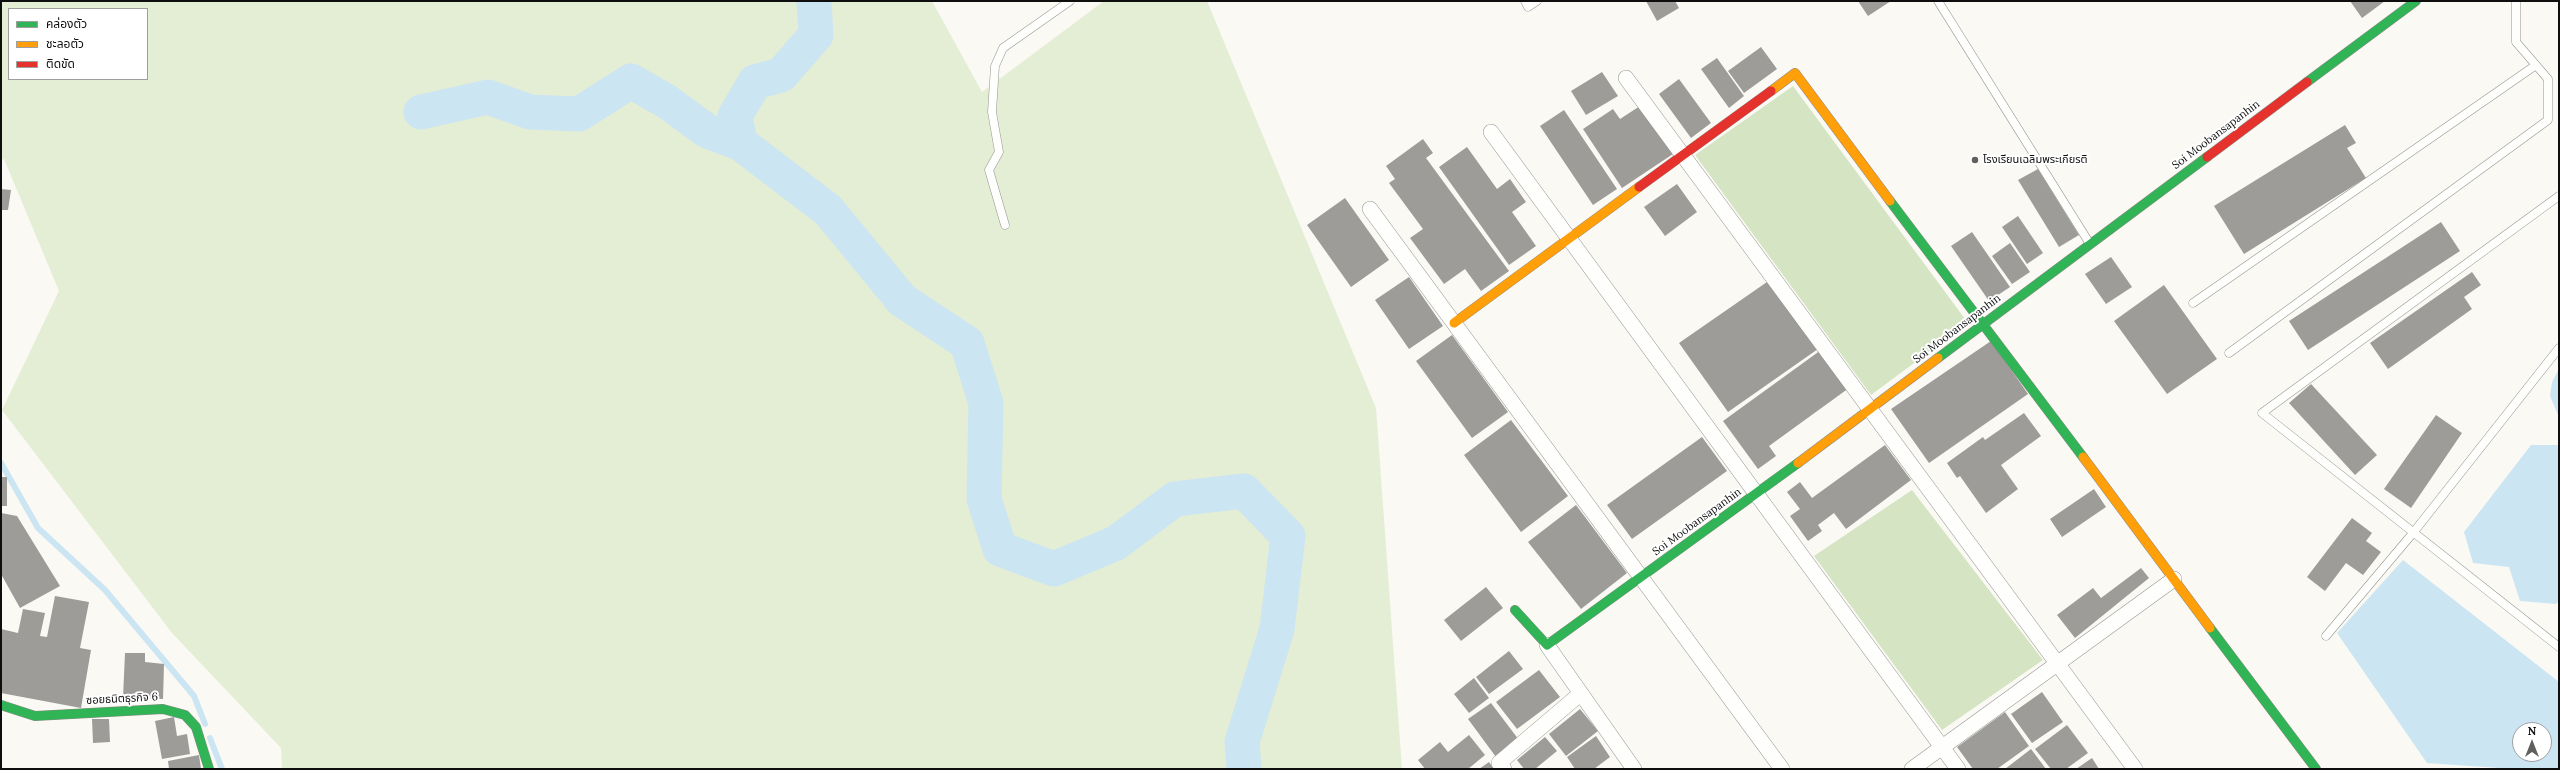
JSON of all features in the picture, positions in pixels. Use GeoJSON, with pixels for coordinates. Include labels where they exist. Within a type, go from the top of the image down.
{"type":"FeatureCollection","features":[{"type":"Feature","properties":{"kind":"street","name":"Soi Moobansapanhin"},"geometry":{"type":"LineString","coordinates":[[1547,645],[1756,494],[2416,1]]}},
{"type":"Feature","properties":{"kind":"street"},"geometry":{"type":"LineString","coordinates":[[1454,323],[1794,74],[2316,769]]}},
{"type":"Feature","properties":{"kind":"street"},"geometry":{"type":"LineString","coordinates":[[1626,78],[2135,769]]}},
{"type":"Feature","properties":{"kind":"street"},"geometry":{"type":"LineString","coordinates":[[1491,132],[1958,769]]}},
{"type":"Feature","properties":{"kind":"street"},"geometry":{"type":"LineString","coordinates":[[1370,209],[1782,769]]}},
{"type":"Feature","properties":{"kind":"street"},"geometry":{"type":"LineString","coordinates":[[1912,769],[2057,662],[2174,579]]}},
{"type":"Feature","properties":{"kind":"street"},"geometry":{"type":"LineString","coordinates":[[1515,610],[1547,645],[1634,769]]}},
{"type":"Feature","properties":{"kind":"street"},"geometry":{"type":"LineString","coordinates":[[1504,769],[1499,763],[1580,694]]}},
{"type":"Feature","properties":{"kind":"street","name":"ซอยธนิตธุรกิจ 6"},"geometry":{"type":"LineString","coordinates":[[1,705],[35,716],[163,709],[185,715],[196,727],[209,769]]}},
{"type":"Feature","properties":{"kind":"lane"},"geometry":{"type":"LineString","coordinates":[[1005,225],[989,170],[999,152],[992,112],[995,66],[1003,48],[1070,1]]}},
{"type":"Feature","properties":{"kind":"lane"},"geometry":{"type":"LineString","coordinates":[[1525,1],[1528,7],[1537,1]]}},
{"type":"Feature","properties":{"kind":"lane"},"geometry":{"type":"LineString","coordinates":[[1938,1],[2090,245]]}},
{"type":"Feature","properties":{"kind":"lane"},"geometry":{"type":"LineString","coordinates":[[2229,353],[2548,120],[2548,79],[2516,42],[2516,1]]}},
{"type":"Feature","properties":{"kind":"lane"},"geometry":{"type":"LineString","coordinates":[[2193,303],[2536,65]]}},
{"type":"Feature","properties":{"kind":"lane"},"geometry":{"type":"LineString","coordinates":[[2559,196],[2262,413],[2559,647]]}},
{"type":"Feature","properties":{"kind":"lane"},"geometry":{"type":"LineString","coordinates":[[2326,636],[2413,533],[2559,348]]}},
{"type":"Feature","properties":{"kind":"green space"},"geometry":{"type":"Polygon","coordinates":[[[1,1],[932,1],[982,92],[1104,1],[1207,1],[1376,408],[1402,769],[282,769],[281,748],[172,633],[2,410],[59,291],[4,159],[1,160],[1,1]]]}},
{"type":"Feature","properties":{"kind":"green space"},"geometry":{"type":"Polygon","coordinates":[[[1793,86],[1968,323],[1871,395],[1695,155],[1793,86]]]}},
{"type":"Feature","properties":{"kind":"green space"},"geometry":{"type":"Polygon","coordinates":[[[1912,490],[2043,660],[1942,730],[1814,556],[1912,490]]]}},
{"type":"Feature","properties":{"kind":"water"},"geometry":{"type":"Polygon","coordinates":[[[2559,369],[2559,417],[2550,396],[2552,382],[2559,369]]]}},
{"type":"Feature","properties":{"kind":"water"},"geometry":{"type":"Polygon","coordinates":[[[2531,445],[2559,445],[2559,601],[2556,604],[2520,601],[2509,567],[2473,563],[2464,532],[2531,445]]]}},
{"type":"Feature","properties":{"kind":"water"},"geometry":{"type":"Polygon","coordinates":[[[2403,560],[2559,682],[2559,769],[2514,769],[2427,763],[2337,633],[2403,560]]]}},
{"type":"Feature","properties":{"kind":"building"},"geometry":{"type":"Polygon","coordinates":[[[1646,1],[1675,1],[1679,8],[1657,21],[1646,1]]]}},
{"type":"Feature","properties":{"kind":"building"},"geometry":{"type":"Polygon","coordinates":[[[1858,1],[1891,1],[1868,16],[1858,1]]]}},
{"type":"Feature","properties":{"kind":"building"},"geometry":{"type":"Polygon","coordinates":[[[2350,1],[2385,1],[2362,18],[2350,1]]]}},
{"type":"Feature","properties":{"kind":"building"},"geometry":{"type":"Polygon","coordinates":[[[1761,47],[1777,69],[1744,93],[1728,71],[1761,47]]]}},
{"type":"Feature","properties":{"kind":"building"},"geometry":{"type":"Polygon","coordinates":[[[1717,58],[1744,96],[1729,108],[1701,69],[1717,58]]]}},
{"type":"Feature","properties":{"kind":"building"},"geometry":{"type":"Polygon","coordinates":[[[1602,72],[1618,96],[1586,115],[1571,91],[1602,72]]]}},
{"type":"Feature","properties":{"kind":"building"},"geometry":{"type":"Polygon","coordinates":[[[1679,79],[1711,123],[1691,138],[1659,94],[1679,79]]]}},
{"type":"Feature","properties":{"kind":"building"},"geometry":{"type":"Polygon","coordinates":[[[1640,106],[1673,154],[1622,188],[1583,129],[1613,109],[1620,119],[1640,106]]]}},
{"type":"Feature","properties":{"kind":"building"},"geometry":{"type":"Polygon","coordinates":[[[1564,110],[1617,189],[1593,205],[1540,126],[1564,110]]]}},
{"type":"Feature","properties":{"kind":"building"},"geometry":{"type":"Polygon","coordinates":[[[2345,125],[2356,143],[2347,148],[2366,178],[2244,254],[2214,206],[2345,125]]]}},
{"type":"Feature","properties":{"kind":"building"},"geometry":{"type":"Polygon","coordinates":[[[1423,139],[1433,153],[1426,158],[1509,271],[1481,291],[1465,269],[1444,284],[1410,238],[1423,229],[1389,183],[1395,179],[1386,166],[1423,139]]]}},
{"type":"Feature","properties":{"kind":"building"},"geometry":{"type":"Polygon","coordinates":[[[1467,147],[1497,189],[1510,179],[1526,202],[1512,212],[1536,246],[1509,265],[1439,167],[1467,147]]]}},
{"type":"Feature","properties":{"kind":"building"},"geometry":{"type":"Polygon","coordinates":[[[2038,169],[2079,235],[2059,247],[2018,180],[2038,169]]]}},
{"type":"Feature","properties":{"kind":"building"},"geometry":{"type":"Polygon","coordinates":[[[1677,184],[1697,212],[1665,236],[1644,207],[1677,184]]]}},
{"type":"Feature","properties":{"kind":"building"},"geometry":{"type":"Polygon","coordinates":[[[1,189],[11,190],[8,210],[1,210],[1,189]]]}},
{"type":"Feature","properties":{"kind":"building"},"geometry":{"type":"Polygon","coordinates":[[[1345,198],[1389,260],[1351,287],[1307,225],[1345,198]]]}},
{"type":"Feature","properties":{"kind":"building"},"geometry":{"type":"Polygon","coordinates":[[[2018,216],[2043,253],[2027,264],[2002,227],[2018,216]]]}},
{"type":"Feature","properties":{"kind":"building"},"geometry":{"type":"Polygon","coordinates":[[[2441,222],[2460,251],[2308,350],[2289,321],[2441,222]]]}},
{"type":"Feature","properties":{"kind":"building"},"geometry":{"type":"Polygon","coordinates":[[[1972,232],[2010,287],[1989,301],[1951,246],[1972,232]]]}},
{"type":"Feature","properties":{"kind":"building"},"geometry":{"type":"Polygon","coordinates":[[[2010,243],[2030,272],[2012,284],[1992,256],[2010,243]]]}},
{"type":"Feature","properties":{"kind":"building"},"geometry":{"type":"Polygon","coordinates":[[[2111,257],[2132,287],[2106,304],[2085,274],[2111,257]]]}},
{"type":"Feature","properties":{"kind":"building"},"geometry":{"type":"Polygon","coordinates":[[[2472,272],[2481,285],[2464,297],[2472,309],[2388,369],[2370,343],[2472,272]]]}},
{"type":"Feature","properties":{"kind":"building"},"geometry":{"type":"Polygon","coordinates":[[[1409,277],[1443,326],[1409,349],[1375,300],[1409,277]]]}},
{"type":"Feature","properties":{"kind":"building"},"geometry":{"type":"Polygon","coordinates":[[[1767,282],[1818,349],[1728,412],[1679,343],[1767,282]]]}},
{"type":"Feature","properties":{"kind":"building"},"geometry":{"type":"Polygon","coordinates":[[[2164,285],[2217,359],[2167,394],[2114,321],[2164,285]]]}},
{"type":"Feature","properties":{"kind":"building"},"geometry":{"type":"Polygon","coordinates":[[[1452,335],[1508,412],[1472,438],[1416,361],[1452,335]]]}},
{"type":"Feature","properties":{"kind":"building"},"geometry":{"type":"Polygon","coordinates":[[[1991,341],[2028,394],[1929,463],[1891,409],[1991,341]]]}},
{"type":"Feature","properties":{"kind":"building"},"geometry":{"type":"Polygon","coordinates":[[[1821,350],[1849,388],[1769,446],[1776,456],[1758,469],[1723,421],[1821,350]]]}},
{"type":"Feature","properties":{"kind":"building"},"geometry":{"type":"Polygon","coordinates":[[[2311,384],[2377,455],[2355,475],[2289,403],[2311,384]]]}},
{"type":"Feature","properties":{"kind":"building"},"geometry":{"type":"Polygon","coordinates":[[[2024,413],[2041,436],[2001,465],[2018,489],[1986,513],[1960,476],[1957,478],[1947,463],[1983,437],[1985,440],[2024,413]]]}},
{"type":"Feature","properties":{"kind":"building"},"geometry":{"type":"Polygon","coordinates":[[[2436,415],[2462,433],[2411,508],[2384,489],[2436,415]]]}},
{"type":"Feature","properties":{"kind":"building"},"geometry":{"type":"Polygon","coordinates":[[[1511,420],[1568,496],[1521,532],[1464,455],[1511,420]]]}},
{"type":"Feature","properties":{"kind":"building"},"geometry":{"type":"Polygon","coordinates":[[[1702,437],[1727,471],[1632,539],[1607,505],[1702,437]]]}},
{"type":"Feature","properties":{"kind":"building"},"geometry":{"type":"Polygon","coordinates":[[[1885,445],[1911,480],[1846,529],[1834,513],[1818,525],[1822,531],[1808,541],[1790,516],[1800,509],[1787,492],[1800,482],[1812,498],[1885,445]]]}},
{"type":"Feature","properties":{"kind":"building"},"geometry":{"type":"Polygon","coordinates":[[[1,477],[7,477],[7,506],[1,506],[1,477]]]}},
{"type":"Feature","properties":{"kind":"building"},"geometry":{"type":"Polygon","coordinates":[[[2094,489],[2106,507],[2062,537],[2050,519],[2094,489]]]}},
{"type":"Feature","properties":{"kind":"building"},"geometry":{"type":"Polygon","coordinates":[[[1576,505],[1627,573],[1581,609],[1528,542],[1576,505]]]}},
{"type":"Feature","properties":{"kind":"building"},"geometry":{"type":"Polygon","coordinates":[[[1,513],[17,516],[60,586],[20,608],[1,574],[1,513]]]}},
{"type":"Feature","properties":{"kind":"building"},"geometry":{"type":"Polygon","coordinates":[[[2352,518],[2372,533],[2366,541],[2381,552],[2363,575],[2346,563],[2325,591],[2307,577],[2352,518]]]}},
{"type":"Feature","properties":{"kind":"building"},"geometry":{"type":"Polygon","coordinates":[[[2141,568],[2149,578],[2075,638],[2057,615],[2093,588],[2101,598],[2141,568]]]}},
{"type":"Feature","properties":{"kind":"building"},"geometry":{"type":"Polygon","coordinates":[[[1486,587],[1503,608],[1461,641],[1444,620],[1486,587]]]}},
{"type":"Feature","properties":{"kind":"building"},"geometry":{"type":"Polygon","coordinates":[[[55,596],[89,602],[80,648],[91,650],[81,708],[1,693],[1,629],[18,633],[23,609],[45,613],[40,636],[47,637],[55,596]]]}},
{"type":"Feature","properties":{"kind":"building"},"geometry":{"type":"Polygon","coordinates":[[[1509,651],[1523,669],[1489,694],[1476,677],[1509,651]]]}},
{"type":"Feature","properties":{"kind":"building"},"geometry":{"type":"Polygon","coordinates":[[[125,653],[145,653],[145,662],[164,664],[163,699],[123,698],[125,653]]]}},
{"type":"Feature","properties":{"kind":"building"},"geometry":{"type":"Polygon","coordinates":[[[1539,670],[1560,697],[1517,729],[1496,702],[1539,670]]]}},
{"type":"Feature","properties":{"kind":"building"},"geometry":{"type":"Polygon","coordinates":[[[1474,678],[1489,698],[1469,713],[1454,694],[1474,678]]]}},
{"type":"Feature","properties":{"kind":"building"},"geometry":{"type":"Polygon","coordinates":[[[2042,692],[2063,722],[2032,743],[2011,714],[2042,692]]]}},
{"type":"Feature","properties":{"kind":"building"},"geometry":{"type":"Polygon","coordinates":[[[1491,703],[1519,740],[1496,757],[1468,719],[1491,703]]]}},
{"type":"Feature","properties":{"kind":"building"},"geometry":{"type":"Polygon","coordinates":[[[1580,709],[1598,731],[1566,756],[1549,734],[1580,709]]]}},
{"type":"Feature","properties":{"kind":"building"},"geometry":{"type":"Polygon","coordinates":[[[2005,712],[2029,746],[1997,769],[1973,769],[1957,747],[2005,712]]]}},
{"type":"Feature","properties":{"kind":"building"},"geometry":{"type":"Polygon","coordinates":[[[174,717],[177,736],[187,734],[190,754],[162,759],[155,721],[174,717]]]}},
{"type":"Feature","properties":{"kind":"building"},"geometry":{"type":"Polygon","coordinates":[[[92,719],[109,719],[110,742],[93,743],[92,719]]]}},
{"type":"Feature","properties":{"kind":"building"},"geometry":{"type":"Polygon","coordinates":[[[2067,725],[2088,753],[2066,769],[2051,769],[2035,749],[2067,725]]]}},
{"type":"Feature","properties":{"kind":"building"},"geometry":{"type":"Polygon","coordinates":[[[1469,735],[1485,755],[1468,769],[1425,769],[1418,760],[1440,742],[1448,752],[1469,735]]]}},
{"type":"Feature","properties":{"kind":"building"},"geometry":{"type":"Polygon","coordinates":[[[1596,736],[1610,757],[1594,769],[1575,769],[1567,757],[1596,736]]]}},
{"type":"Feature","properties":{"kind":"building"},"geometry":{"type":"Polygon","coordinates":[[[1545,737],[1557,751],[1535,769],[1524,769],[1517,760],[1545,737]]]}},
{"type":"Feature","properties":{"kind":"building"},"geometry":{"type":"Polygon","coordinates":[[[2031,749],[2046,769],[2005,769],[2031,749]]]}},
{"type":"Feature","properties":{"kind":"building"},"geometry":{"type":"Polygon","coordinates":[[[199,755],[201,769],[169,769],[168,761],[199,755]]]}},
{"type":"Feature","properties":{"kind":"building"},"geometry":{"type":"Polygon","coordinates":[[[2092,758],[2099,769],[2076,769],[2092,758]]]}},
{"type":"Feature","properties":{"kind":"building"},"geometry":{"type":"Polygon","coordinates":[[[1489,762],[1494,769],[1479,769],[1489,762]]]}},
{"type":"Feature","properties":{"kind":"waterway"},"geometry":{"type":"LineString","coordinates":[[814,1],[816,35],[781,75],[755,82],[735,116],[740,143],[828,210],[902,300],[967,343],[986,403],[984,499],[1000,549],[1054,569],[1116,543],[1175,499],[1244,491],[1288,536],[1277,629],[1242,742],[1244,769]]}},
{"type":"Feature","properties":{"kind":"waterway"},"geometry":{"type":"LineString","coordinates":[[421,112],[488,97],[530,112],[579,114],[631,81],[666,101],[707,131],[740,143]]}},
{"type":"Feature","properties":{"kind":"waterway"},"geometry":{"type":"LineString","coordinates":[[1,463],[38,528],[105,590],[194,696],[205,724]]}},
{"type":"Feature","properties":{"kind":"waterway"},"geometry":{"type":"LineString","coordinates":[[210,738],[222,769]]}},
{"type":"Feature","properties":{"kind":"traffic: fast"},"geometry":{"type":"LineString","coordinates":[[2307,82],[2416,1]]}},
{"type":"Feature","properties":{"kind":"traffic: fast"},"geometry":{"type":"LineString","coordinates":[[1938,358],[2207,157]]}},
{"type":"Feature","properties":{"kind":"traffic: fast"},"geometry":{"type":"LineString","coordinates":[[1890,201],[2083,457]]}},
{"type":"Feature","properties":{"kind":"traffic: fast"},"geometry":{"type":"LineString","coordinates":[[1515,610],[1547,645],[1798,463]]}},
{"type":"Feature","properties":{"kind":"traffic: fast"},"geometry":{"type":"LineString","coordinates":[[2210,628],[2316,769]]}},
{"type":"Feature","properties":{"kind":"traffic: fast"},"geometry":{"type":"LineString","coordinates":[[1,705],[35,716],[163,709],[185,715],[196,727],[209,769]]}},
{"type":"Feature","properties":{"kind":"traffic: slow"},"geometry":{"type":"LineString","coordinates":[[1771,91],[1795,73],[1890,201]]}},
{"type":"Feature","properties":{"kind":"traffic: slow"},"geometry":{"type":"LineString","coordinates":[[1454,323],[1639,187]]}},
{"type":"Feature","properties":{"kind":"traffic: slow"},"geometry":{"type":"LineString","coordinates":[[1798,463],[1938,358]]}},
{"type":"Feature","properties":{"kind":"traffic: slow"},"geometry":{"type":"LineString","coordinates":[[2083,457],[2210,628]]}},
{"type":"Feature","properties":{"kind":"traffic: jam"},"geometry":{"type":"LineString","coordinates":[[2207,157],[2307,82]]}},
{"type":"Feature","properties":{"kind":"traffic: jam"},"geometry":{"type":"LineString","coordinates":[[1639,187],[1771,91]]}},
{"type":"Feature","properties":{"kind":"place","name":"โรงเรียนเฉลิมพระเกียรติ"},"geometry":{"type":"Point","coordinates":[1975,160]}}]}
